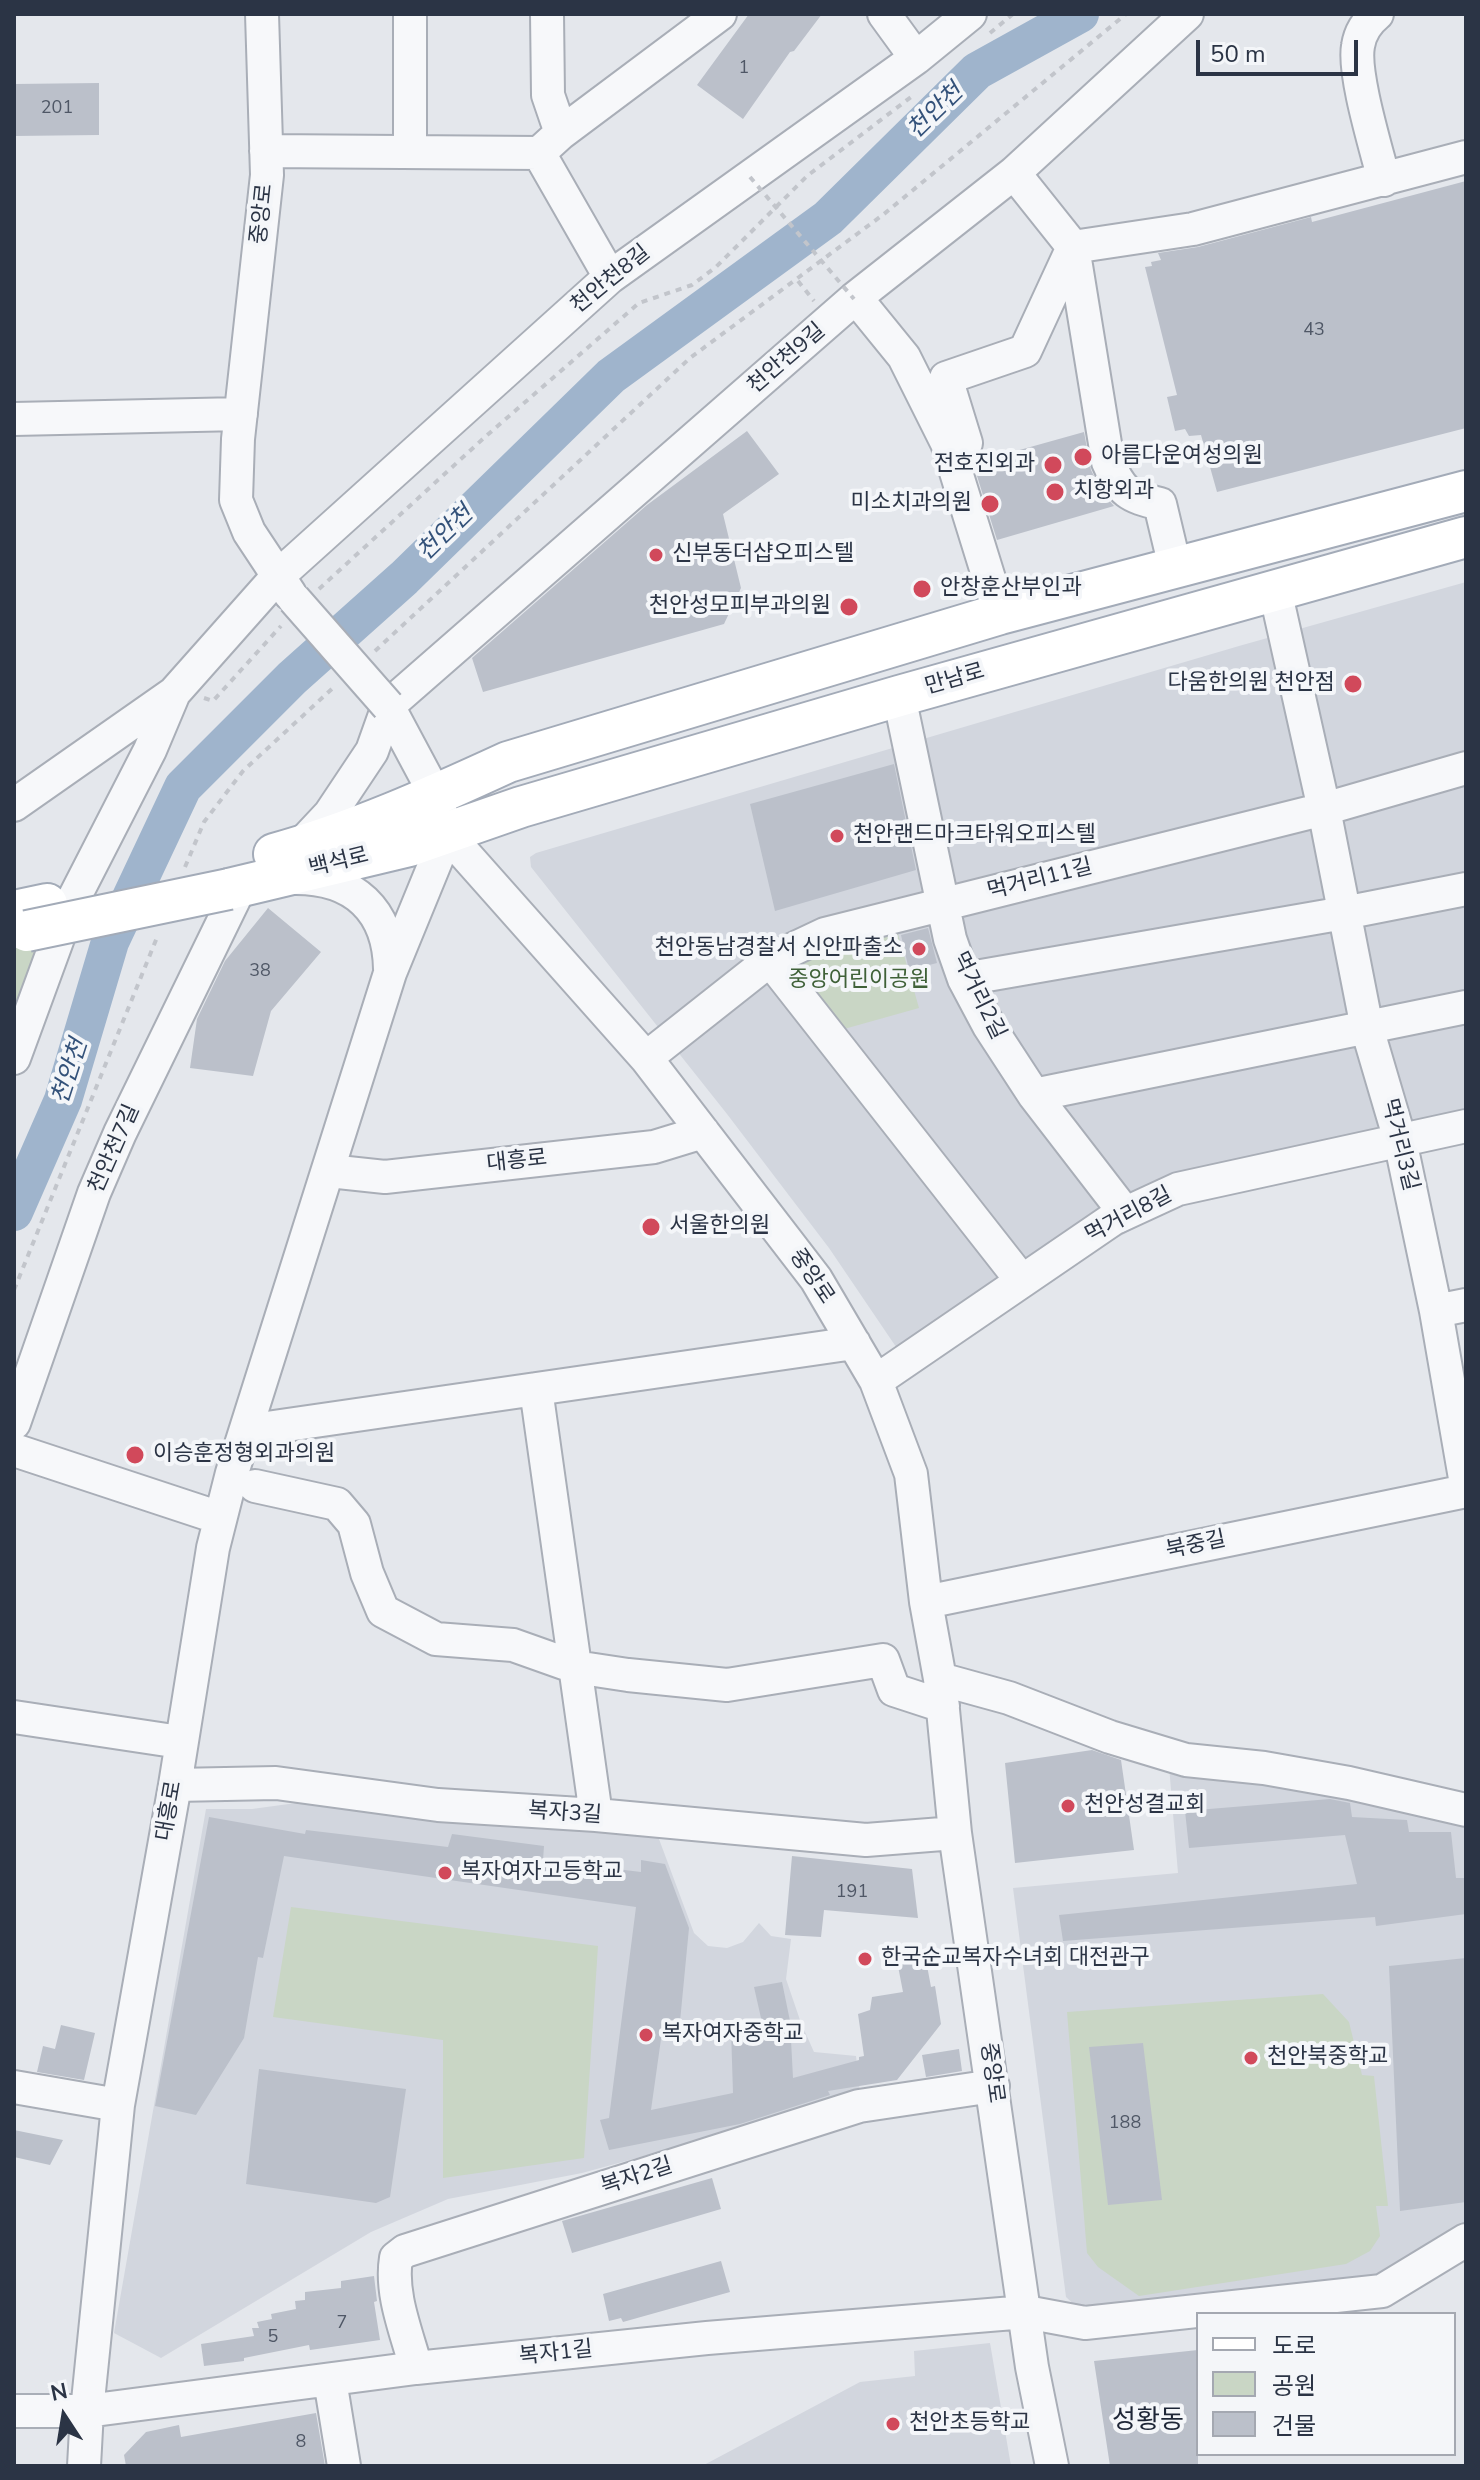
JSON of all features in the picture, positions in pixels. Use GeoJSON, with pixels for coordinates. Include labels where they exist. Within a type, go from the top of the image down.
{"type":"FeatureCollection","features":[{"type":"Feature","properties":{"kind":"main road"},"geometry":{"type":"LineString","coordinates":[[436,796],[508,762],[1000,614],[1466,491]]}},
{"type":"Feature","properties":{"kind":"main road","name":"만남로"},"geometry":{"type":"LineString","coordinates":[[447,834],[521,807],[899,696],[1466,537]]}},
{"type":"Feature","properties":{"kind":"main road"},"geometry":{"type":"LineString","coordinates":[[599,734],[586,746],[582,764],[594,778],[615,780]]}},
{"type":"Feature","properties":{"kind":"main road","name":"백석로"},"geometry":{"type":"LineString","coordinates":[[258,872],[436,796]]}},
{"type":"Feature","properties":{"kind":"main road","name":"백석로"},"geometry":{"type":"LineString","coordinates":[[258,872],[447,834]]}},
{"type":"Feature","properties":{"kind":"main road"},"geometry":{"type":"LineString","coordinates":[[25,920],[258,872]]}},
{"type":"Feature","properties":{"kind":"street","name":"중앙로"},"geometry":{"type":"LineString","coordinates":[[262,14],[267,175],[241,414],[236,500],[249,532],[291,599],[388,706]]}},
{"type":"Feature","properties":{"kind":"street"},"geometry":{"type":"LineString","coordinates":[[410,14],[410,152]]}},
{"type":"Feature","properties":{"kind":"street"},"geometry":{"type":"LineString","coordinates":[[547,14],[550,143],[610,277]]}},
{"type":"Feature","properties":{"kind":"street"},"geometry":{"type":"LineString","coordinates":[[266,151],[410,152],[550,143],[685,28],[720,14]]}},
{"type":"Feature","properties":{"kind":"street"},"geometry":{"type":"LineString","coordinates":[[884,14],[919,73]]}},
{"type":"Feature","properties":{"kind":"street","name":"천안천9길"},"geometry":{"type":"LineString","coordinates":[[388,706],[855,298],[1014,173],[1187,14]]}},
{"type":"Feature","properties":{"kind":"street"},"geometry":{"type":"LineString","coordinates":[[1377,14],[1366,26],[1357,54],[1359,75],[1384,180]]}},
{"type":"Feature","properties":{"kind":"street","name":"천안천8길"},"geometry":{"type":"LineString","coordinates":[[174,693],[291,599],[610,277],[750,177],[919,73],[975,28]]}},
{"type":"Feature","properties":{"kind":"street"},"geometry":{"type":"LineString","coordinates":[[1073,247],[1193,229],[1466,157]]}},
{"type":"Feature","properties":{"kind":"street"},"geometry":{"type":"LineString","coordinates":[[1014,173],[1073,247],[1108,462],[1118,484],[1132,497],[1160,504],[1175,567]]}},
{"type":"Feature","properties":{"kind":"street"},"geometry":{"type":"LineString","coordinates":[[966,443],[946,378],[1025,351],[1073,247]]}},
{"type":"Feature","properties":{"kind":"street"},"geometry":{"type":"LineString","coordinates":[[855,298],[904,357],[947,443],[1000,614]]}},
{"type":"Feature","properties":{"kind":"street"},"geometry":{"type":"LineString","coordinates":[[14,419],[241,414]]}},
{"type":"Feature","properties":{"kind":"street","name":"먹거리3길"},"geometry":{"type":"LineString","coordinates":[[1275,590],[1324,809],[1367,1028],[1451,1308],[1466,1484]]}},
{"type":"Feature","properties":{"kind":"street"},"geometry":{"type":"LineString","coordinates":[[14,805],[174,693]]}},
{"type":"Feature","properties":{"kind":"street"},"geometry":{"type":"LineString","coordinates":[[14,1058],[69,908],[150,750],[174,693]]}},
{"type":"Feature","properties":{"kind":"street","name":"먹거리2길"},"geometry":{"type":"LineString","coordinates":[[899,696],[950,939],[964,979],[989,1026],[1034,1095],[1125,1213]]}},
{"type":"Feature","properties":{"kind":"street"},"geometry":{"type":"LineString","coordinates":[[388,706],[436,796],[447,834]]}},
{"type":"Feature","properties":{"kind":"street","name":"천안천7길"},"geometry":{"type":"LineString","coordinates":[[14,1423],[99,1181],[120,1133],[258,872],[330,814],[372,751],[388,706]]}},
{"type":"Feature","properties":{"kind":"street","name":"먹거리11길"},"geometry":{"type":"LineString","coordinates":[[646,1058],[770,960],[825,934],[1324,809],[1466,768]]}},
{"type":"Feature","properties":{"kind":"street","name":"중앙로"},"geometry":{"type":"LineString","coordinates":[[447,834],[646,1058],[816,1279],[876,1381],[911,1474],[926,1602],[941,1692],[955,1833],[1032,2367],[1052,2466]]}},
{"type":"Feature","properties":{"kind":"street","name":"대흥로"},"geometry":{"type":"LineString","coordinates":[[84,2466],[118,2105],[220,1518],[390,973],[447,834]]}},
{"type":"Feature","properties":{"kind":"street"},"geometry":{"type":"LineString","coordinates":[[258,872],[319,878],[342,884],[360,897],[384,929],[390,973]]}},
{"type":"Feature","properties":{"kind":"street"},"geometry":{"type":"LineString","coordinates":[[964,979],[1466,889]]}},
{"type":"Feature","properties":{"kind":"street"},"geometry":{"type":"LineString","coordinates":[[770,960],[1022,1281]]}},
{"type":"Feature","properties":{"kind":"street"},"geometry":{"type":"LineString","coordinates":[[1034,1095],[1466,1007]]}},
{"type":"Feature","properties":{"kind":"street","name":"먹거리8길"},"geometry":{"type":"LineString","coordinates":[[876,1381],[1125,1213],[1178,1189],[1466,1126]]}},
{"type":"Feature","properties":{"kind":"street","name":"대흥로"},"geometry":{"type":"LineString","coordinates":[[329,1171],[385,1177],[654,1147],[703,1132]]}},
{"type":"Feature","properties":{"kind":"street"},"geometry":{"type":"LineString","coordinates":[[246,1431],[854,1343]]}},
{"type":"Feature","properties":{"kind":"street"},"geometry":{"type":"LineString","coordinates":[[536,1389],[596,1815]]}},
{"type":"Feature","properties":{"kind":"street"},"geometry":{"type":"LineString","coordinates":[[14,1450],[220,1518]]}},
{"type":"Feature","properties":{"kind":"street"},"geometry":{"type":"LineString","coordinates":[[255,1486],[337,1504],[354,1524],[367,1573],[383,1611],[436,1639],[513,1645],[575,1667],[727,1685],[883,1660],[894,1690],[1009,1698],[1110,1737],[1186,1760],[1264,1768],[1349,1783],[1466,1810]]}},
{"type":"Feature","properties":{"kind":"street","name":"북중길"},"geometry":{"type":"LineString","coordinates":[[926,1602],[1466,1491]]}},
{"type":"Feature","properties":{"kind":"street"},"geometry":{"type":"LineString","coordinates":[[14,1717],[180,1742]]}},
{"type":"Feature","properties":{"kind":"street","name":"복자3길"},"geometry":{"type":"LineString","coordinates":[[175,1785],[276,1783],[438,1805],[596,1815],[866,1840],[955,1833]]}},
{"type":"Feature","properties":{"kind":"street","name":"복자2길"},"geometry":{"type":"LineString","coordinates":[[416,2368],[393,2273],[396,2258],[405,2251],[859,2106],[993,2086]]}},
{"type":"Feature","properties":{"kind":"street"},"geometry":{"type":"LineString","coordinates":[[14,2087],[118,2105]]}},
{"type":"Feature","properties":{"kind":"street","name":"복자1길"},"geometry":{"type":"LineString","coordinates":[[14,2411],[87,2411],[416,2368],[707,2338],[1026,2312],[1085,2323],[1382,2291],[1466,2240]]}},
{"type":"Feature","properties":{"kind":"street"},"geometry":{"type":"LineString","coordinates":[[330,2380],[344,2466]]}},
{"type":"Feature","properties":{"kind":"path"},"geometry":{"type":"LineString","coordinates":[[975,28],[1013,14]]}},
{"type":"Feature","properties":{"kind":"path"},"geometry":{"type":"LineString","coordinates":[[372,654],[690,358],[884,214],[1126,14]]}},
{"type":"Feature","properties":{"kind":"path"},"geometry":{"type":"LineString","coordinates":[[174,693],[213,701],[291,599],[639,303],[692,285],[716,267],[807,176],[919,73]]}},
{"type":"Feature","properties":{"kind":"path"},"geometry":{"type":"LineString","coordinates":[[750,177],[855,298]]}},
{"type":"Feature","properties":{"kind":"path"},"geometry":{"type":"LineString","coordinates":[[181,877],[204,822],[243,771],[336,685]]}},
{"type":"Feature","properties":{"kind":"path"},"geometry":{"type":"LineString","coordinates":[[14,1290],[159,931]]}},
{"type":"Feature","properties":{"kind":"shaded area"},"geometry":{"type":"Polygon","coordinates":[[[1466,582],[1466,1134],[1219,1192],[1171,1209],[1096,1249],[911,1369],[829,1248],[531,867],[530,857],[536,853],[1466,582]]]}},
{"type":"Feature","properties":{"kind":"shaded area","name":"천안북중학교"},"geometry":{"type":"Polygon","coordinates":[[[1169,1766],[1429,1812],[1466,1826],[1466,2227],[1396,2273],[1359,2283],[1083,2313],[1066,2297],[1013,1888],[1178,1873],[1169,1766]]]}},
{"type":"Feature","properties":{"kind":"shaded area"},"geometry":{"type":"Polygon","coordinates":[[[296,1803],[522,1823],[656,1831],[694,1933],[708,1946],[727,1948],[743,1942],[759,1923],[771,1936],[791,1939],[786,1979],[801,2023],[814,2052],[856,2056],[860,2093],[765,2123],[582,2173],[448,2199],[371,2232],[161,2358],[114,2333],[206,1809],[252,1809],[296,1803]]]}},
{"type":"Feature","properties":{"kind":"shaded area","name":"천안초등학교"},"geometry":{"type":"Polygon","coordinates":[[[990,2343],[1011,2466],[702,2466],[860,2382],[915,2376],[914,2351],[990,2343]]]}},
{"type":"Feature","properties":{"kind":"green space","name":"중앙어린이공원"},"geometry":{"type":"Polygon","coordinates":[[[896,927],[919,1008],[837,1031],[786,966],[806,952],[896,927]]]}},
{"type":"Feature","properties":{"kind":"green space"},"geometry":{"type":"Polygon","coordinates":[[[41,944],[14,1019],[14,945],[41,944]]]}},
{"type":"Feature","properties":{"kind":"green space"},"geometry":{"type":"Polygon","coordinates":[[[291,1907],[598,1946],[584,2158],[443,2178],[443,2040],[273,2017],[291,1907]]]}},
{"type":"Feature","properties":{"kind":"green space"},"geometry":{"type":"Polygon","coordinates":[[[1323,1994],[1349,2022],[1362,2075],[1374,2076],[1388,2206],[1376,2206],[1380,2236],[1370,2251],[1346,2264],[1139,2296],[1098,2267],[1087,2253],[1067,2012],[1323,1994]]]}},
{"type":"Feature","properties":{"kind":"building"},"geometry":{"type":"Polygon","coordinates":[[[749,14],[822,14],[794,51],[790,52],[743,119],[697,85],[749,14]]]}},
{"type":"Feature","properties":{"kind":"building"},"geometry":{"type":"Polygon","coordinates":[[[99,83],[99,135],[14,136],[14,84],[99,83]]]}},
{"type":"Feature","properties":{"kind":"building"},"geometry":{"type":"Polygon","coordinates":[[[1466,181],[1466,428],[1217,492],[1201,435],[1189,436],[1185,429],[1175,431],[1167,397],[1177,395],[1145,267],[1161,260],[1158,253],[1198,247],[1311,217],[1312,222],[1466,181]]]}},
{"type":"Feature","properties":{"kind":"building","name":"신부동더샵오피스텔"},"geometry":{"type":"Polygon","coordinates":[[[747,431],[779,474],[723,514],[741,588],[724,624],[483,692],[472,658],[647,505],[747,431]]]}},
{"type":"Feature","properties":{"kind":"building"},"geometry":{"type":"Polygon","coordinates":[[[1084,432],[1091,470],[1102,492],[1114,506],[997,540],[973,463],[1084,432]]]}},
{"type":"Feature","properties":{"kind":"building","name":"천안랜드마크타워오피스텔"},"geometry":{"type":"Polygon","coordinates":[[[894,764],[916,870],[775,911],[750,804],[894,764]]]}},
{"type":"Feature","properties":{"kind":"building"},"geometry":{"type":"Polygon","coordinates":[[[268,908],[321,952],[271,1011],[253,1076],[190,1068],[197,1019],[225,961],[268,908]]]}},
{"type":"Feature","properties":{"kind":"building","name":"천안동남경찰서 신안파출소"},"geometry":{"type":"Polygon","coordinates":[[[928,928],[937,963],[909,970],[901,935],[928,928]]]}},
{"type":"Feature","properties":{"kind":"building","name":"천안성결교회"},"geometry":{"type":"Polygon","coordinates":[[[1092,1750],[1121,1760],[1134,1850],[1015,1863],[1005,1763],[1092,1750]]]}},
{"type":"Feature","properties":{"kind":"building"},"geometry":{"type":"Polygon","coordinates":[[[1330,1799],[1350,1803],[1352,1817],[1407,1820],[1409,1832],[1451,1832],[1456,1878],[1466,1878],[1466,1914],[1376,1926],[1375,1917],[1063,1941],[1059,1915],[1357,1884],[1345,1835],[1189,1848],[1185,1811],[1330,1799]]]}},
{"type":"Feature","properties":{"kind":"building"},"geometry":{"type":"Polygon","coordinates":[[[209,1817],[305,1834],[306,1830],[448,1847],[452,1834],[544,1846],[543,1860],[641,1872],[641,1860],[665,1864],[689,1928],[679,2032],[662,2032],[651,2110],[733,2093],[731,2029],[763,2027],[754,1987],[782,1982],[790,2021],[793,2078],[864,2056],[858,2014],[870,2010],[872,1997],[903,1992],[897,1961],[925,1955],[931,1987],[935,1986],[941,2024],[897,2080],[828,2091],[830,2095],[740,2124],[609,2150],[600,2120],[609,2118],[636,1907],[284,1856],[263,1958],[258,1957],[244,2038],[196,2115],[155,2106],[209,1817]]]}},
{"type":"Feature","properties":{"kind":"building"},"geometry":{"type":"Polygon","coordinates":[[[792,1856],[912,1869],[918,1918],[824,1910],[821,1937],[785,1935],[792,1856]]]}},
{"type":"Feature","properties":{"kind":"building"},"geometry":{"type":"Polygon","coordinates":[[[1466,1958],[1466,2202],[1400,2211],[1389,1966],[1466,1958]]]}},
{"type":"Feature","properties":{"kind":"building"},"geometry":{"type":"Polygon","coordinates":[[[61,2025],[95,2033],[84,2080],[37,2072],[43,2046],[55,2049],[61,2025]]]}},
{"type":"Feature","properties":{"kind":"building"},"geometry":{"type":"Polygon","coordinates":[[[1143,2043],[1162,2200],[1108,2205],[1089,2047],[1143,2043]]]}},
{"type":"Feature","properties":{"kind":"building"},"geometry":{"type":"Polygon","coordinates":[[[959,2049],[962,2071],[926,2077],[922,2055],[959,2049]]]}},
{"type":"Feature","properties":{"kind":"building"},"geometry":{"type":"Polygon","coordinates":[[[259,2069],[406,2089],[390,2197],[376,2203],[246,2184],[259,2069]]]}},
{"type":"Feature","properties":{"kind":"building"},"geometry":{"type":"Polygon","coordinates":[[[14,2130],[63,2140],[50,2165],[14,2157],[14,2130]]]}},
{"type":"Feature","properties":{"kind":"building"},"geometry":{"type":"Polygon","coordinates":[[[712,2178],[721,2209],[572,2253],[562,2221],[712,2178]]]}},
{"type":"Feature","properties":{"kind":"building"},"geometry":{"type":"Polygon","coordinates":[[[721,2261],[730,2292],[623,2322],[621,2318],[609,2321],[603,2294],[721,2261]]]}},
{"type":"Feature","properties":{"kind":"building"},"geometry":{"type":"Polygon","coordinates":[[[374,2276],[377,2301],[374,2302],[380,2340],[310,2350],[309,2345],[244,2358],[244,2361],[204,2366],[201,2344],[254,2336],[252,2328],[259,2328],[257,2322],[272,2319],[271,2314],[296,2309],[295,2301],[305,2300],[305,2292],[341,2288],[341,2281],[374,2276]]]}},
{"type":"Feature","properties":{"kind":"building"},"geometry":{"type":"Polygon","coordinates":[[[1196,2350],[1198,2466],[1110,2466],[1094,2361],[1196,2350]]]}},
{"type":"Feature","properties":{"kind":"building"},"geometry":{"type":"Polygon","coordinates":[[[316,2413],[325,2466],[126,2466],[124,2455],[146,2432],[179,2425],[181,2437],[316,2413]]]}},
{"type":"Feature","properties":{"kind":"waterway","name":"천안천"},"geometry":{"type":"LineString","coordinates":[[14,1212],[63,1100],[110,942],[183,787],[292,678],[404,578],[611,376],[828,218],[977,71],[1080,14]]}},
{"type":"Feature","properties":{"kind":"place","name":"아름다운여성의원"},"geometry":{"type":"Point","coordinates":[1083,457]}},
{"type":"Feature","properties":{"kind":"place","name":"전호진외과"},"geometry":{"type":"Point","coordinates":[1053,465]}},
{"type":"Feature","properties":{"kind":"place","name":"치항외과"},"geometry":{"type":"Point","coordinates":[1055,492]}},
{"type":"Feature","properties":{"kind":"place","name":"미소치과의원"},"geometry":{"type":"Point","coordinates":[990,504]}},
{"type":"Feature","properties":{"kind":"place","name":"신부동더샵오피스텔"},"geometry":{"type":"Point","coordinates":[656,555]}},
{"type":"Feature","properties":{"kind":"place","name":"안창훈산부인과"},"geometry":{"type":"Point","coordinates":[922,589]}},
{"type":"Feature","properties":{"kind":"place","name":"천안성모피부과의원"},"geometry":{"type":"Point","coordinates":[849,607]}},
{"type":"Feature","properties":{"kind":"place","name":"다움한의원 천안점"},"geometry":{"type":"Point","coordinates":[1353,684]}},
{"type":"Feature","properties":{"kind":"place","name":"천안랜드마크타워오피스텔"},"geometry":{"type":"Point","coordinates":[837,836]}},
{"type":"Feature","properties":{"kind":"place","name":"천안동남경찰서 신안파출소"},"geometry":{"type":"Point","coordinates":[919,949]}},
{"type":"Feature","properties":{"kind":"place","name":"서울한의원"},"geometry":{"type":"Point","coordinates":[651,1227]}},
{"type":"Feature","properties":{"kind":"place","name":"이승훈정형외과의원"},"geometry":{"type":"Point","coordinates":[135,1455]}},
{"type":"Feature","properties":{"kind":"place","name":"천안성결교회"},"geometry":{"type":"Point","coordinates":[1068,1806]}},
{"type":"Feature","properties":{"kind":"place","name":"복자여자고등학교"},"geometry":{"type":"Point","coordinates":[445,1873]}},
{"type":"Feature","properties":{"kind":"place","name":"한국순교복자수녀회 대전관구"},"geometry":{"type":"Point","coordinates":[865,1959]}},
{"type":"Feature","properties":{"kind":"place","name":"복자여자중학교"},"geometry":{"type":"Point","coordinates":[646,2035]}},
{"type":"Feature","properties":{"kind":"place","name":"천안북중학교"},"geometry":{"type":"Point","coordinates":[1251,2058]}},
{"type":"Feature","properties":{"kind":"place","name":"천안초등학교"},"geometry":{"type":"Point","coordinates":[893,2424]}},
{"type":"Feature","properties":{"kind":"district","name":"성황동"},"geometry":{"type":"Point","coordinates":[1148,2422]}}]}
